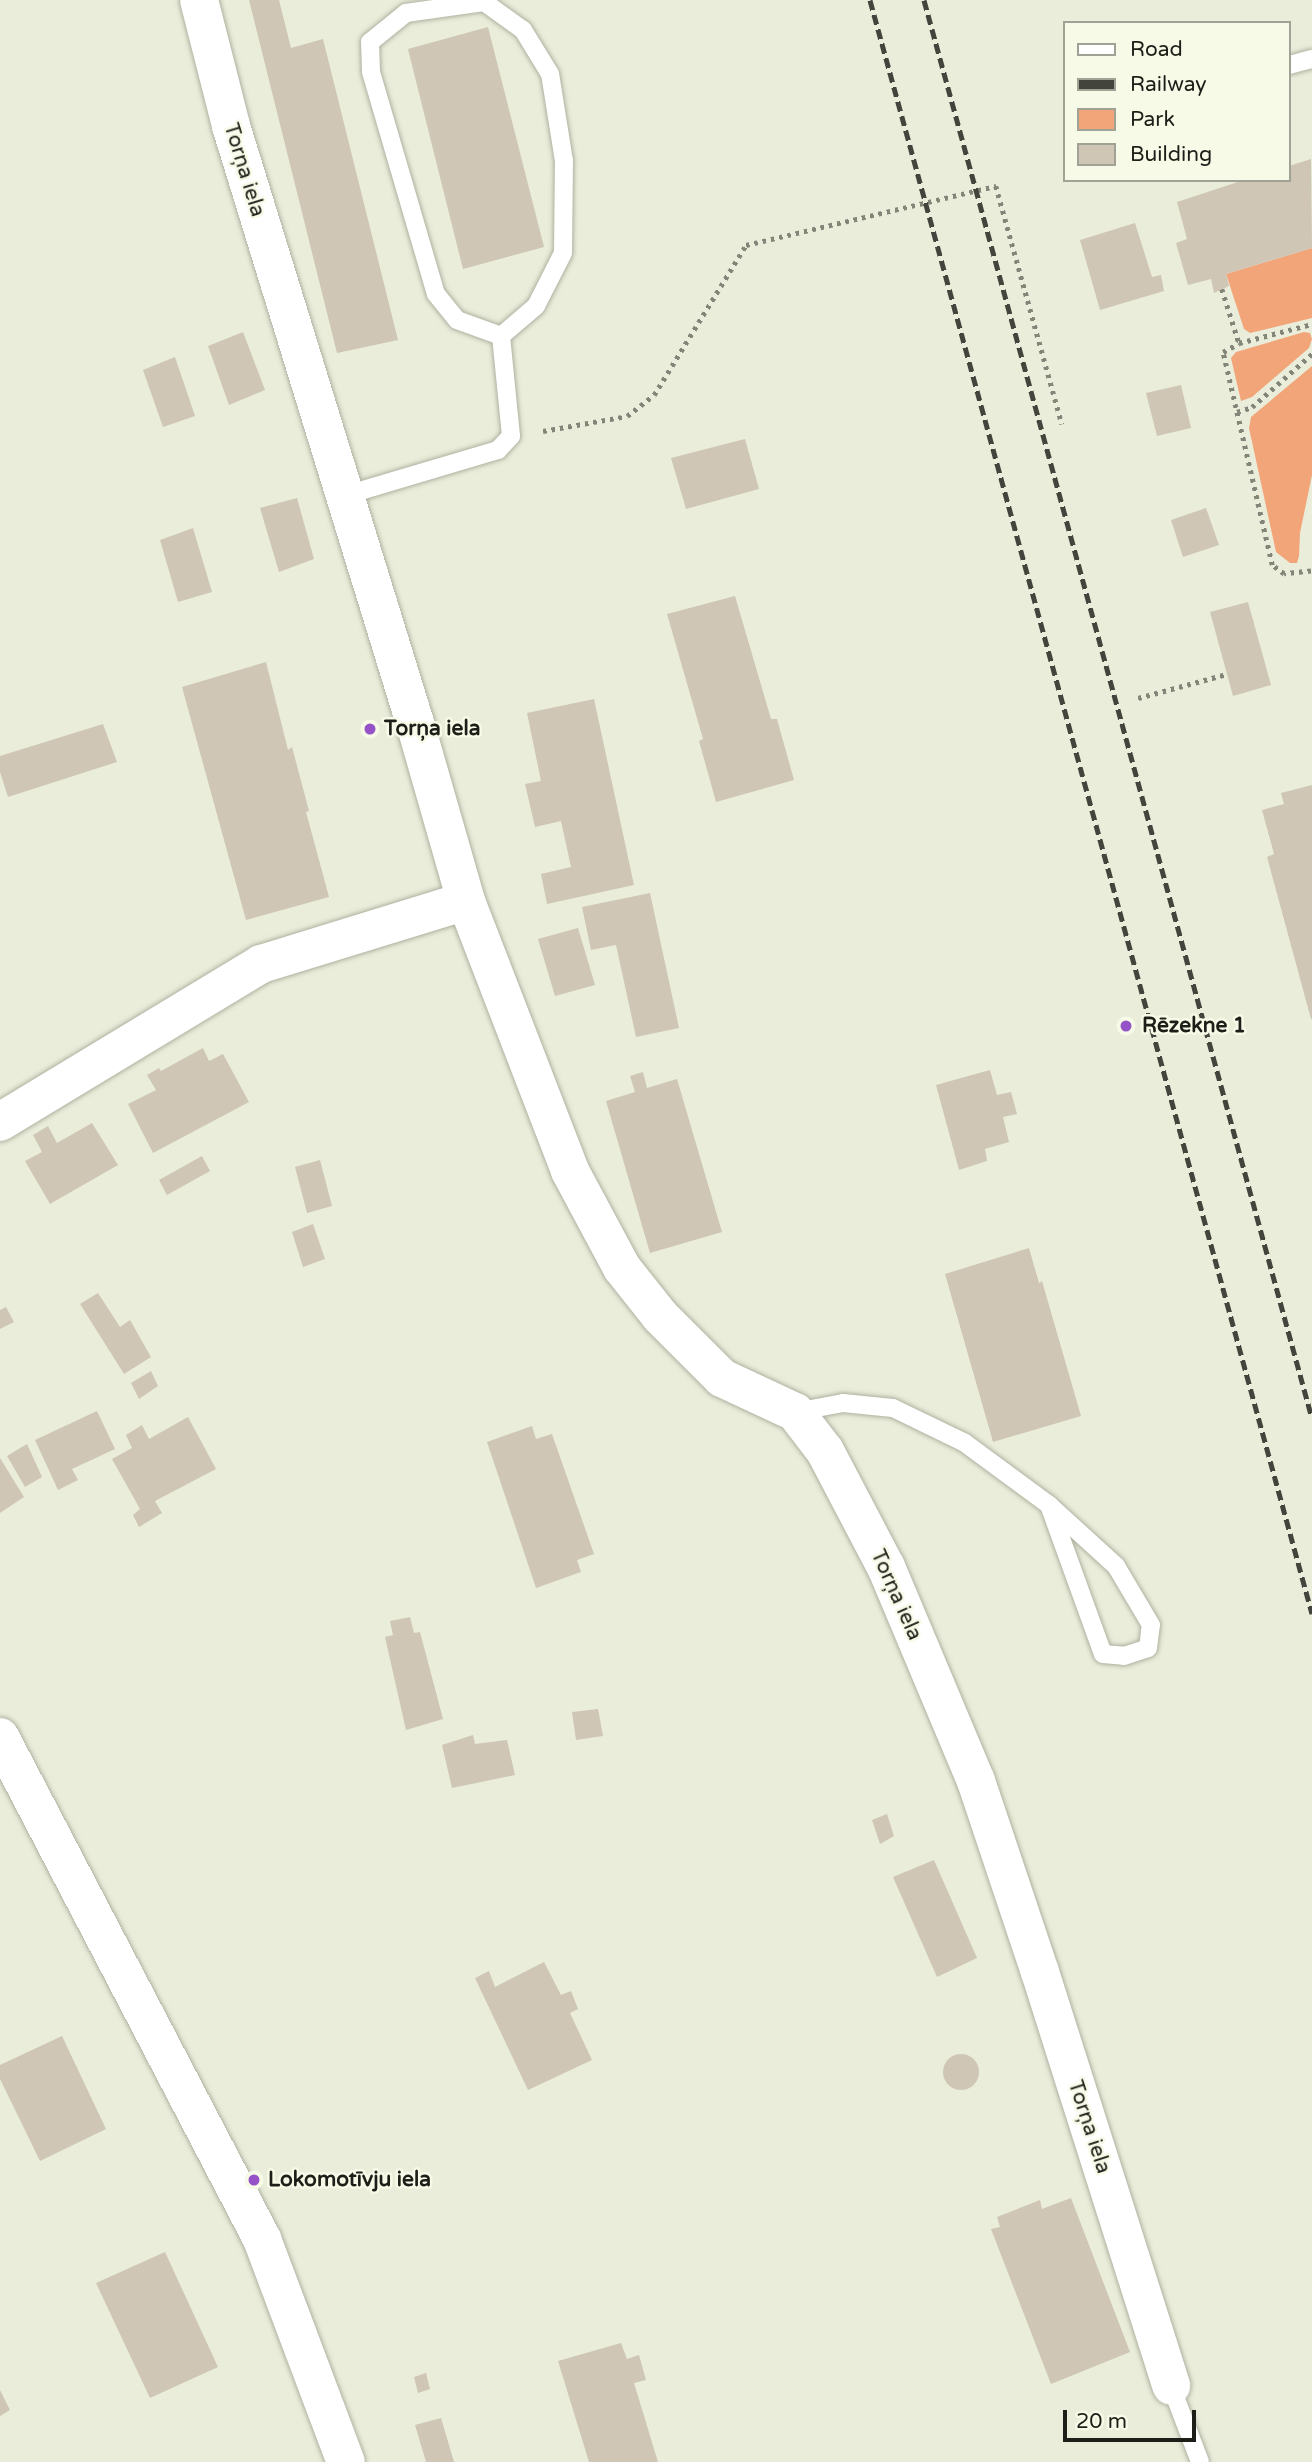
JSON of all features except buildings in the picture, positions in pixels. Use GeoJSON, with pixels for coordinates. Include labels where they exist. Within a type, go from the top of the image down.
{"type":"FeatureCollection","features":[{"type":"Feature","properties":{"kind":"street","name":"Torņa iela"},"geometry":{"type":"LineString","coordinates":[[199,0],[231,127],[342,496],[415,723],[466,901],[570,1171],[622,1268],[660,1316],[722,1378],[795,1412],[825,1451],[886,1567],[976,1781],[1040,1972],[1171,2386]]}},
{"type":"Feature","properties":{"kind":"street"},"geometry":{"type":"LineString","coordinates":[[0,1122],[261,964],[466,901]]}},
{"type":"Feature","properties":{"kind":"street"},"geometry":{"type":"LineString","coordinates":[[0,1737],[262,2239],[346,2462]]}},
{"type":"Feature","properties":{"kind":"lane"},"geometry":{"type":"LineString","coordinates":[[484,2],[523,30],[550,74],[564,161],[563,253],[536,306],[501,336],[457,320],[436,294],[378,98],[371,72],[370,43],[406,13],[484,2]]}},
{"type":"Feature","properties":{"kind":"lane"},"geometry":{"type":"LineString","coordinates":[[1291,64],[1312,59]]}},
{"type":"Feature","properties":{"kind":"lane"},"geometry":{"type":"LineString","coordinates":[[342,496],[498,450],[511,436],[501,336]]}},
{"type":"Feature","properties":{"kind":"lane"},"geometry":{"type":"LineString","coordinates":[[795,1412],[843,1403],[893,1408],[965,1443],[1049,1505],[1116,1566],[1151,1625],[1148,1648],[1124,1656],[1103,1654],[1049,1505]]}},
{"type":"Feature","properties":{"kind":"lane"},"geometry":{"type":"LineString","coordinates":[[1171,2386],[1200,2462]]}},
{"type":"Feature","properties":{"kind":"path"},"geometry":{"type":"LineString","coordinates":[[511,436],[627,416],[654,396],[746,245],[996,186],[1062,424]]}},
{"type":"Feature","properties":{"kind":"path"},"geometry":{"type":"LineString","coordinates":[[1222,289],[1239,343]]}},
{"type":"Feature","properties":{"kind":"path"},"geometry":{"type":"LineString","coordinates":[[1311,571],[1284,574],[1272,565],[1223,352],[1239,343],[1312,324]]}},
{"type":"Feature","properties":{"kind":"path"},"geometry":{"type":"LineString","coordinates":[[1237,412],[1252,407],[1312,354]]}},
{"type":"Feature","properties":{"kind":"path"},"geometry":{"type":"LineString","coordinates":[[1138,698],[1227,674]]}},
{"type":"Feature","properties":{"kind":"green space"},"geometry":{"type":"Polygon","coordinates":[[[1312,248],[1312,318],[1250,333],[1244,329],[1226,274],[1312,248]]]}},
{"type":"Feature","properties":{"kind":"green space"},"geometry":{"type":"Polygon","coordinates":[[[1304,332],[1310,333],[1312,339],[1309,348],[1252,397],[1241,401],[1231,358],[1236,352],[1304,332]]]}},
{"type":"Feature","properties":{"kind":"green space"},"geometry":{"type":"Polygon","coordinates":[[[1312,366],[1312,475],[1300,533],[1299,556],[1297,563],[1290,563],[1276,552],[1249,428],[1251,417],[1312,366]]]}},
{"type":"Feature","properties":{"kind":"railway"},"geometry":{"type":"LineString","coordinates":[[870,0],[1312,1614]]}},
{"type":"Feature","properties":{"kind":"railway"},"geometry":{"type":"LineString","coordinates":[[924,0],[1312,1418]]}},
{"type":"Feature","properties":{"kind":"place","name":"Torņa iela"},"geometry":{"type":"Point","coordinates":[370,729]}},
{"type":"Feature","properties":{"kind":"place","name":"Rēzekne 1"},"geometry":{"type":"Point","coordinates":[1126,1026]}},
{"type":"Feature","properties":{"kind":"place","name":"Lokomotīvju iela"},"geometry":{"type":"Point","coordinates":[254,2180]}}]}
